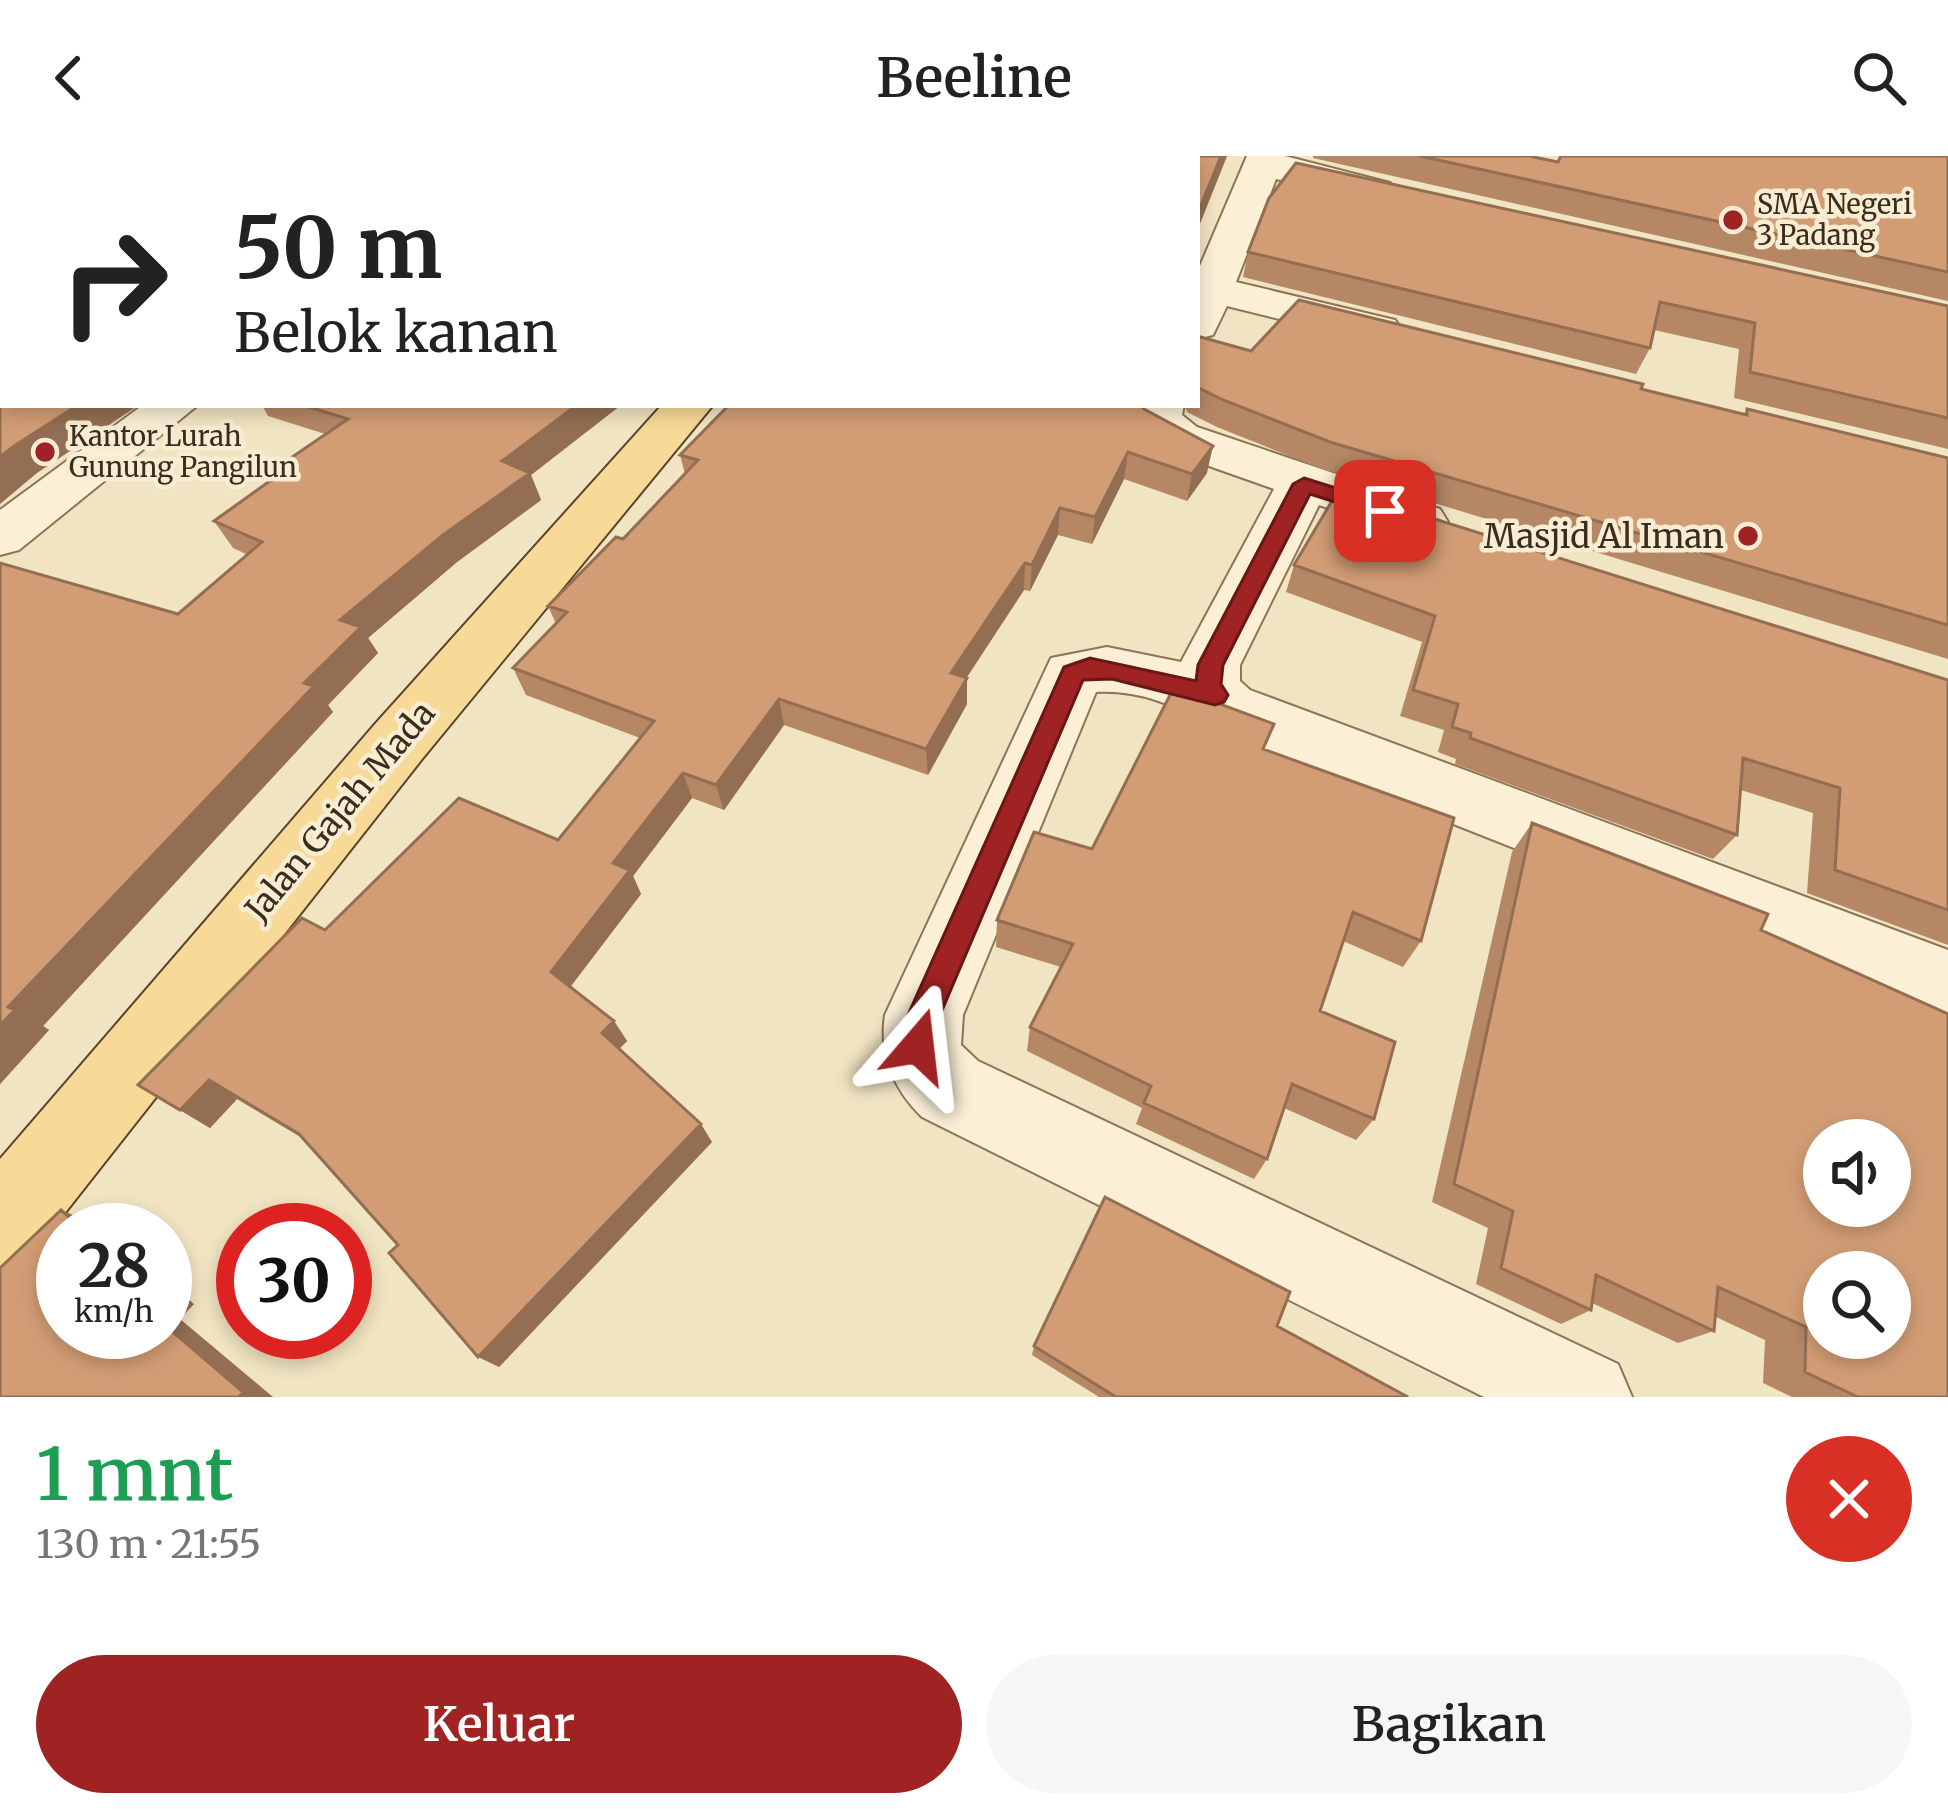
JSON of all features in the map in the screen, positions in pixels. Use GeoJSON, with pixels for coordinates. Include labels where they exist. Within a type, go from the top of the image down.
{"type":"FeatureCollection","features":[{"type":"Feature","properties":{"kind":"main road","name":"Jalan Gajah Mada"},"geometry":{"type":"LineString","coordinates":[[0,1225],[384,758],[686,408]]}},
{"type":"Feature","properties":{"kind":"street"},"geometry":{"type":"LineString","coordinates":[[1415,199],[1264,161],[1205,307],[1419,340]]}},
{"type":"Feature","properties":{"kind":"street"},"geometry":{"type":"LineString","coordinates":[[0,537],[170,408]]}},
{"type":"Feature","properties":{"kind":"street"},"geometry":{"type":"LineString","coordinates":[[1159,408],[1156,419],[1179,438],[1479,541]]}},
{"type":"Feature","properties":{"kind":"street"},"geometry":{"type":"LineString","coordinates":[[1304,484],[1210,665],[1209,684],[1228,707],[1948,985]]}},
{"type":"Feature","properties":{"kind":"street"},"geometry":{"type":"LineString","coordinates":[[1215,695],[1112,670],[1090,667],[1073,674],[924,1015],[918,1046],[929,1071],[950,1089],[1585,1397]]}},
{"type":"Feature","properties":{"kind":"building"},"geometry":{"type":"Polygon","coordinates":[[[1200,156],[1221,156],[1200,208],[1200,156]]]}},
{"type":"Feature","properties":{"kind":"building"},"geometry":{"type":"Polygon","coordinates":[[[1420,156],[1529,156],[1558,162],[1561,156],[1948,156],[1948,272],[1420,156]]]}},
{"type":"Feature","properties":{"kind":"building"},"geometry":{"type":"Polygon","coordinates":[[[1296,163],[1948,306],[1948,418],[1750,372],[1755,323],[1660,302],[1650,348],[1248,252],[1269,198],[1296,163]]]}},
{"type":"Feature","properties":{"kind":"building"},"geometry":{"type":"Polygon","coordinates":[[[1299,300],[1643,384],[1641,389],[1747,415],[1747,409],[1948,458],[1948,625],[1330,442],[1200,388],[1200,337],[1251,351],[1299,300]]]}},
{"type":"Feature","properties":{"kind":"building"},"geometry":{"type":"Polygon","coordinates":[[[0,408],[73,408],[14,446],[0,457],[0,408]]]}},
{"type":"Feature","properties":{"kind":"building"},"geometry":{"type":"Polygon","coordinates":[[[313,408],[573,408],[502,461],[530,473],[443,535],[340,620],[361,627],[304,683],[314,686],[8,1007],[15,1010],[0,1025],[0,563],[178,614],[262,542],[214,521],[281,473],[273,470],[348,419],[313,408]]]}},
{"type":"Feature","properties":{"kind":"building"},"geometry":{"type":"Polygon","coordinates":[[[726,408],[1143,408],[1213,446],[1192,474],[1128,452],[1095,517],[1060,508],[1032,565],[1025,563],[951,673],[967,678],[926,749],[779,699],[716,785],[683,773],[613,863],[630,870],[551,972],[614,1021],[602,1033],[701,1124],[478,1357],[389,1253],[398,1245],[372,1216],[372,1203],[361,1203],[299,1134],[209,1080],[180,1110],[138,1085],[302,918],[325,930],[459,798],[558,840],[654,721],[513,668],[567,612],[548,606],[616,537],[623,539],[698,460],[680,455],[726,408]]]}},
{"type":"Feature","properties":{"kind":"building"},"geometry":{"type":"Polygon","coordinates":[[[1339,489],[1948,680],[1948,910],[1835,870],[1840,788],[1743,758],[1737,835],[1470,738],[1471,733],[1452,727],[1458,704],[1413,690],[1435,616],[1294,565],[1339,489]]]}},
{"type":"Feature","properties":{"kind":"building"},"geometry":{"type":"Polygon","coordinates":[[[1174,687],[1274,724],[1263,749],[1454,818],[1421,941],[1353,912],[1320,1011],[1395,1042],[1374,1119],[1292,1084],[1267,1159],[1144,1103],[1151,1086],[1030,1027],[1073,944],[997,920],[1034,832],[1092,849],[1174,687]]]}},
{"type":"Feature","properties":{"kind":"building"},"geometry":{"type":"Polygon","coordinates":[[[1532,823],[1768,914],[1761,930],[1948,1014],[1948,1397],[1858,1397],[1805,1372],[1805,1359],[1911,1359],[1911,1251],[1803,1251],[1803,1326],[1718,1287],[1714,1331],[1596,1275],[1591,1310],[1501,1268],[1513,1211],[1454,1184],[1532,823]]]}},
{"type":"Feature","properties":{"kind":"building"},"geometry":{"type":"Polygon","coordinates":[[[1105,1197],[1290,1292],[1277,1326],[1408,1397],[1116,1397],[1034,1346],[1105,1197]]]}},
{"type":"Feature","properties":{"kind":"building"},"geometry":{"type":"Polygon","coordinates":[[[36,1234],[36,1359],[192,1359],[192,1348],[243,1392],[239,1397],[0,1397],[0,1268],[36,1234]]]}},
{"type":"Feature","properties":{"kind":"place","name":"SMA Negeri 3 Padang"},"geometry":{"type":"Point","coordinates":[1733,220]}},
{"type":"Feature","properties":{"kind":"place","name":"Kantor Lurah Gunung Pangilun"},"geometry":{"type":"Point","coordinates":[45,452]}},
{"type":"Feature","properties":{"kind":"place","name":"Masjid Al Iman"},"geometry":{"type":"Point","coordinates":[1748,536]}},
{"type":"Feature","properties":{"kind":"route"},"geometry":{"type":"LineString","coordinates":[[918,1046],[924,1015],[1073,674],[1090,667],[1112,670],[1215,695],[1209,684],[1210,665],[1304,484],[1385,511]]}}]}
